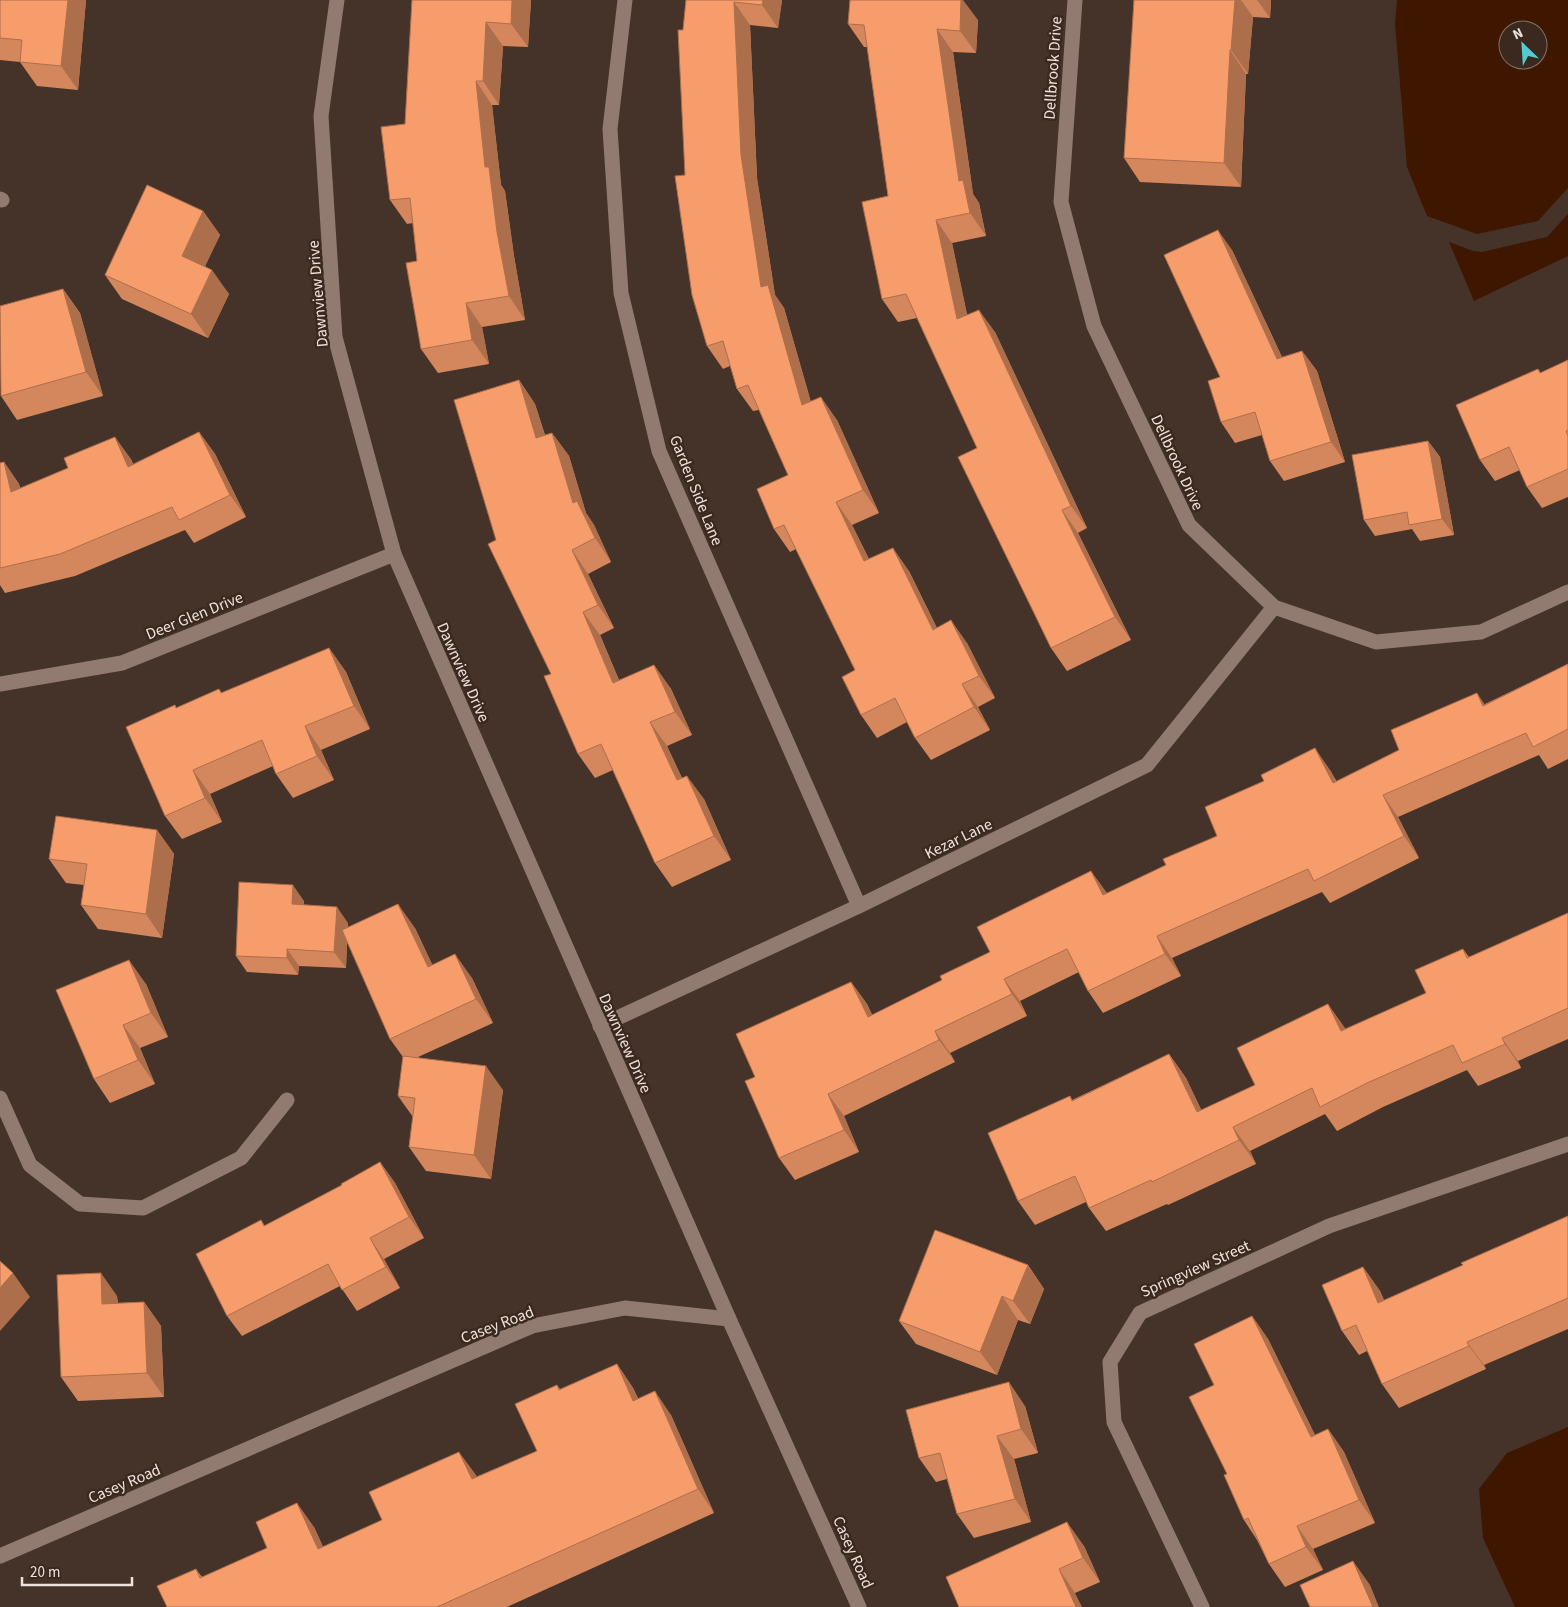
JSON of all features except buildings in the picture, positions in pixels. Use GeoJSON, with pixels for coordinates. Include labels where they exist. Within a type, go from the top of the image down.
{"type":"FeatureCollection","features":[{"type":"Feature","properties":{"kind":"street","name":"Dawnview Drive"},"geometry":{"type":"LineString","coordinates":[[336,0],[321,116],[335,337],[394,554],[729,1319]]}},
{"type":"Feature","properties":{"kind":"street","name":"Garden Side Lane"},"geometry":{"type":"LineString","coordinates":[[625,0],[610,129],[620,283],[659,451],[859,906]]}},
{"type":"Feature","properties":{"kind":"street","name":"Dellbrook Drive"},"geometry":{"type":"LineString","coordinates":[[1075,0],[1061,202],[1094,326],[1188,525],[1274,607],[1376,642],[1481,632],[1568,592]]}},
{"type":"Feature","properties":{"kind":"street","name":"Deer Glen Drive"},"geometry":{"type":"LineString","coordinates":[[0,684],[122,663],[394,554]]}},
{"type":"Feature","properties":{"kind":"street","name":"Kezar Lane"},"geometry":{"type":"LineString","coordinates":[[600,1026],[859,906],[1147,765],[1274,607]]}},
{"type":"Feature","properties":{"kind":"street"},"geometry":{"type":"LineString","coordinates":[[0,1098],[30,1165],[80,1204],[143,1208],[241,1158],[287,1100]]}},
{"type":"Feature","properties":{"kind":"street","name":"Springview Street"},"geometry":{"type":"LineString","coordinates":[[1202,1607],[1114,1422],[1110,1362],[1140,1313],[1329,1226],[1568,1144]]}},
{"type":"Feature","properties":{"kind":"street","name":"Casey Road"},"geometry":{"type":"LineString","coordinates":[[0,1556],[532,1326],[625,1308],[729,1319],[859,1607]]}},
{"type":"Feature","properties":{"kind":"shaded area"},"geometry":{"type":"Polygon","coordinates":[[[1397,0],[1568,0],[1568,188],[1538,221],[1477,234],[1427,216],[1407,167],[1395,24],[1397,0]]]}},
{"type":"Feature","properties":{"kind":"shaded area"},"geometry":{"type":"Polygon","coordinates":[[[1568,214],[1568,256],[1474,301],[1449,242],[1473,251],[1482,252],[1547,237],[1568,214]]]}},
{"type":"Feature","properties":{"kind":"shaded area"},"geometry":{"type":"Polygon","coordinates":[[[1568,1427],[1568,1607],[1515,1607],[1483,1538],[1479,1489],[1507,1453],[1568,1427]]]}}]}
